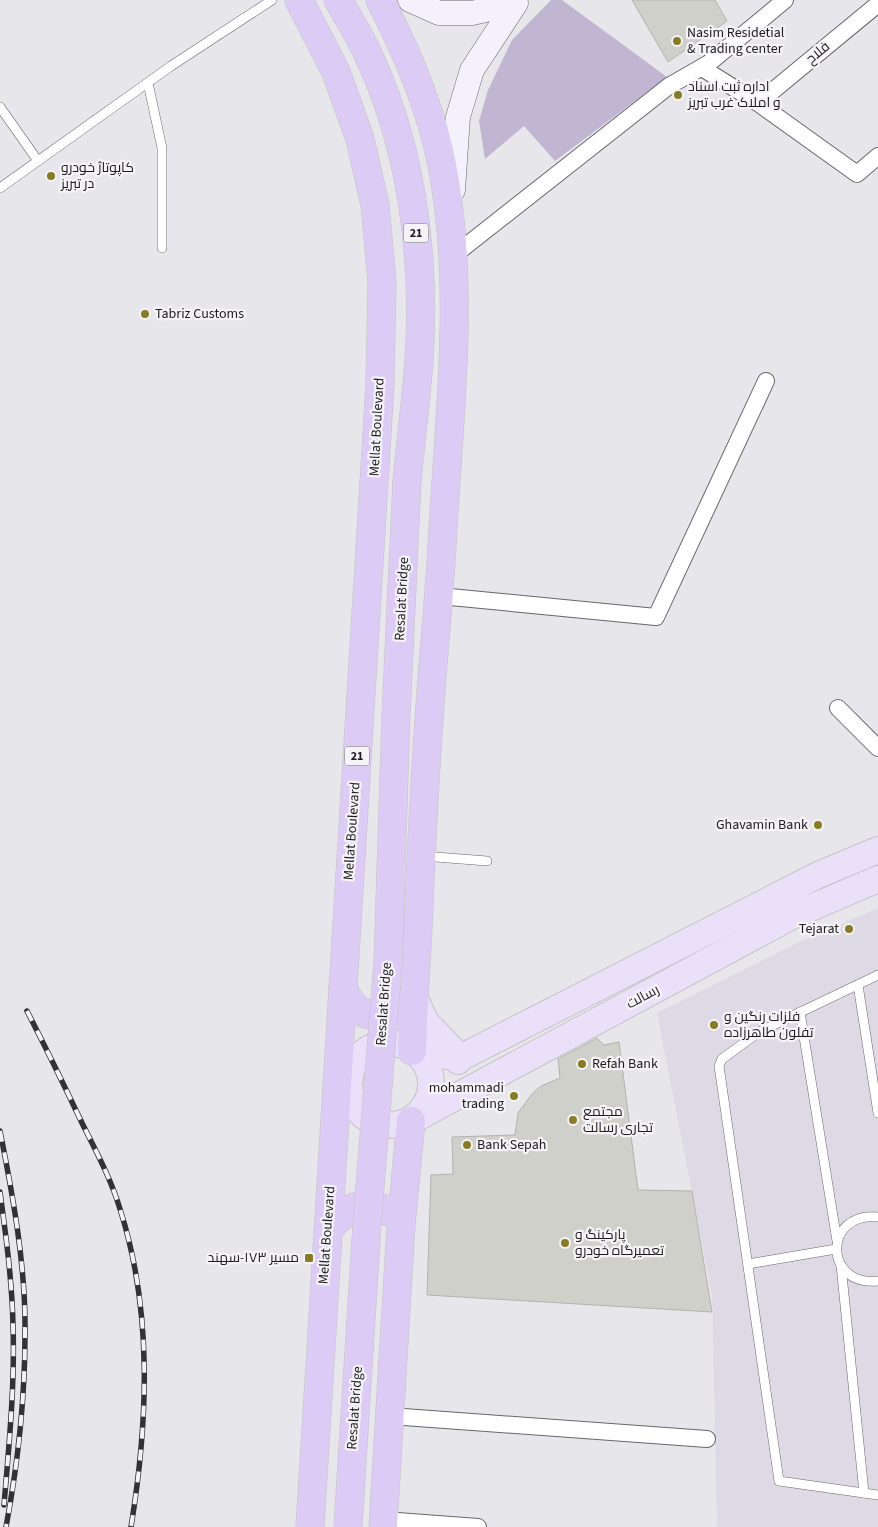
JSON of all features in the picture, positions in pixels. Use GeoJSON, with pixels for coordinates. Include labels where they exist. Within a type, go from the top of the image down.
{"type":"FeatureCollection","features":[{"type":"Feature","properties":{"kind":"highway","name":"Mellat Boulevard"},"geometry":{"type":"LineString","coordinates":[[299,0],[336,72],[360,139],[375,205],[382,282],[380,384],[343,988],[350,1052],[346,1117],[328,1230],[310,1527]]}},
{"type":"Feature","properties":{"kind":"highway","name":"Resalat Bridge"},"geometry":{"type":"LineString","coordinates":[[338,0],[364,46],[386,100],[406,165],[415,222],[420,293],[419,358],[407,480],[388,962],[367,1224],[348,1527]]}},
{"type":"Feature","properties":{"kind":"highway"},"geometry":{"type":"LineString","coordinates":[[380,0],[402,42],[426,104],[442,163],[451,219],[453,256],[454,342],[440,596],[429,717],[413,994],[412,1051]]}},
{"type":"Feature","properties":{"kind":"highway"},"geometry":{"type":"LineString","coordinates":[[343,988],[351,1003],[360,1011],[380,1017],[400,1006],[413,994]]}},
{"type":"Feature","properties":{"kind":"highway"},"geometry":{"type":"LineString","coordinates":[[383,1523],[401,1225],[411,1121]]}},
{"type":"Feature","properties":{"kind":"highway"},"geometry":{"type":"LineString","coordinates":[[328,1230],[344,1212],[363,1203],[380,1206],[395,1216],[401,1225]]}},
{"type":"Feature","properties":{"kind":"main road"},"geometry":{"type":"LineString","coordinates":[[410,0],[439,13],[517,1]]}},
{"type":"Feature","properties":{"kind":"main road"},"geometry":{"type":"LineString","coordinates":[[451,219],[458,117],[472,70],[517,1]]}},
{"type":"Feature","properties":{"kind":"main road","name":"رسالت"},"geometry":{"type":"LineString","coordinates":[[460,1058],[818,875],[878,850]]}},
{"type":"Feature","properties":{"kind":"main road","name":"رسالت"},"geometry":{"type":"LineString","coordinates":[[411,1121],[792,916],[878,879]]}},
{"type":"Feature","properties":{"kind":"main road"},"geometry":{"type":"LineString","coordinates":[[413,994],[425,1021],[460,1058]]}},
{"type":"Feature","properties":{"kind":"main road"},"geometry":{"type":"LineString","coordinates":[[346,1117],[377,1125],[399,1126],[411,1121],[422,1111],[430,1097],[431,1075],[422,1059],[402,1044],[380,1043],[350,1052]]}},
{"type":"Feature","properties":{"kind":"main road"},"geometry":{"type":"LineString","coordinates":[[412,1051],[460,1058]]}},
{"type":"Feature","properties":{"kind":"main road"},"geometry":{"type":"LineString","coordinates":[[460,1058],[453,1071],[458,1084],[472,1089]]}},
{"type":"Feature","properties":{"kind":"street"},"geometry":{"type":"LineString","coordinates":[[453,256],[669,86],[702,68],[786,0]]}},
{"type":"Feature","properties":{"kind":"street","name":"فلاح"},"geometry":{"type":"LineString","coordinates":[[758,103],[878,4]]}},
{"type":"Feature","properties":{"kind":"street"},"geometry":{"type":"LineString","coordinates":[[702,68],[758,103],[856,174],[878,156]]}},
{"type":"Feature","properties":{"kind":"street"},"geometry":{"type":"LineString","coordinates":[[440,596],[656,617],[766,381]]}},
{"type":"Feature","properties":{"kind":"street"},"geometry":{"type":"LineString","coordinates":[[838,708],[878,748]]}},
{"type":"Feature","properties":{"kind":"street"},"geometry":{"type":"LineString","coordinates":[[390,1416],[707,1439]]}},
{"type":"Feature","properties":{"kind":"street"},"geometry":{"type":"LineString","coordinates":[[383,1523],[478,1527]]}},
{"type":"Feature","properties":{"kind":"lane"},"geometry":{"type":"LineString","coordinates":[[0,188],[148,83],[272,0]]}},
{"type":"Feature","properties":{"kind":"lane"},"geometry":{"type":"LineString","coordinates":[[148,83],[162,148],[162,248]]}},
{"type":"Feature","properties":{"kind":"lane"},"geometry":{"type":"LineString","coordinates":[[0,107],[38,161]]}},
{"type":"Feature","properties":{"kind":"lane"},"geometry":{"type":"LineString","coordinates":[[421,856],[487,861]]}},
{"type":"Feature","properties":{"kind":"lane"},"geometry":{"type":"LineString","coordinates":[[878,975],[759,1032],[722,1059],[719,1066],[779,1481],[878,1495]]}},
{"type":"Feature","properties":{"kind":"lane"},"geometry":{"type":"LineString","coordinates":[[858,985],[878,1114]]}},
{"type":"Feature","properties":{"kind":"lane"},"geometry":{"type":"LineString","coordinates":[[800,1012],[841,1265],[864,1493]]}},
{"type":"Feature","properties":{"kind":"lane"},"geometry":{"type":"LineString","coordinates":[[837,1245],[841,1232],[848,1223],[858,1218],[878,1217]]}},
{"type":"Feature","properties":{"kind":"lane"},"geometry":{"type":"LineString","coordinates":[[748,1264],[837,1245]]}},
{"type":"Feature","properties":{"kind":"lane"},"geometry":{"type":"LineString","coordinates":[[841,1265],[848,1274],[857,1279],[867,1282],[878,1281]]}},
{"type":"Feature","properties":{"kind":"shaded area"},"geometry":{"type":"Polygon","coordinates":[[[551,0],[562,0],[667,77],[555,161],[524,126],[485,159],[479,121],[488,90],[512,40],[551,0]]]}},
{"type":"Feature","properties":{"kind":"shaded area"},"geometry":{"type":"Polygon","coordinates":[[[878,908],[878,1527],[717,1527],[712,1295],[657,1013],[799,942],[878,908]]]}},
{"type":"Feature","properties":{"kind":"building","name":"Nasim Residetial & Trading center"},"geometry":{"type":"Polygon","coordinates":[[[632,0],[715,0],[727,21],[668,62],[632,0]]]}},
{"type":"Feature","properties":{"kind":"building","name":"پارکینگ و تعمیرگاه خودرو"},"geometry":{"type":"Polygon","coordinates":[[[597,1038],[604,1045],[619,1042],[638,1190],[692,1191],[712,1312],[427,1295],[431,1175],[453,1174],[452,1137],[515,1135],[518,1113],[532,1094],[541,1086],[560,1078],[558,1059],[597,1038]]]}},
{"type":"Feature","properties":{"kind":"railway"},"geometry":{"type":"LineString","coordinates":[[27,1011],[108,1176],[131,1248],[138,1287],[144,1367],[141,1448],[131,1527]]}},
{"type":"Feature","properties":{"kind":"railway"},"geometry":{"type":"LineString","coordinates":[[0,1131],[18,1232],[25,1309],[22,1407],[14,1479],[6,1527]]}},
{"type":"Feature","properties":{"kind":"railway"},"geometry":{"type":"LineString","coordinates":[[0,1192],[10,1275],[13,1348],[11,1415],[4,1505]]}},
{"type":"Feature","properties":{"kind":"place","name":"Nasim Residetial & Trading center"},"geometry":{"type":"Point","coordinates":[677,41]}},
{"type":"Feature","properties":{"kind":"place","name":"اداره ثبت اسناد و املاک غرب تبریز"},"geometry":{"type":"Point","coordinates":[678,95]}},
{"type":"Feature","properties":{"kind":"place","name":"کاپوتاژ خودرو در تبریز"},"geometry":{"type":"Point","coordinates":[51,176]}},
{"type":"Feature","properties":{"kind":"place","name":"Tabriz Customs"},"geometry":{"type":"Point","coordinates":[145,314]}},
{"type":"Feature","properties":{"kind":"place","name":"Ghavamin Bank"},"geometry":{"type":"Point","coordinates":[818,825]}},
{"type":"Feature","properties":{"kind":"place","name":"Tejarat"},"geometry":{"type":"Point","coordinates":[849,929]}},
{"type":"Feature","properties":{"kind":"place","name":"فلزات رنگین و تفلون طاهرزاده"},"geometry":{"type":"Point","coordinates":[714,1025]}},
{"type":"Feature","properties":{"kind":"place","name":"Refah Bank"},"geometry":{"type":"Point","coordinates":[582,1064]}},
{"type":"Feature","properties":{"kind":"place","name":"mohammadi trading"},"geometry":{"type":"Point","coordinates":[514,1096]}},
{"type":"Feature","properties":{"kind":"place","name":"مجتمع تجاری رسالت"},"geometry":{"type":"Point","coordinates":[573,1120]}},
{"type":"Feature","properties":{"kind":"place","name":"Bank Sepah"},"geometry":{"type":"Point","coordinates":[467,1145]}},
{"type":"Feature","properties":{"kind":"place","name":"پارکینگ و تعمیرگاه خودرو"},"geometry":{"type":"Point","coordinates":[565,1243]}},
{"type":"Feature","properties":{"kind":"place","name":"مسیر ۱۷۳-سهند"},"geometry":{"type":"Point","coordinates":[309,1258]}}]}
